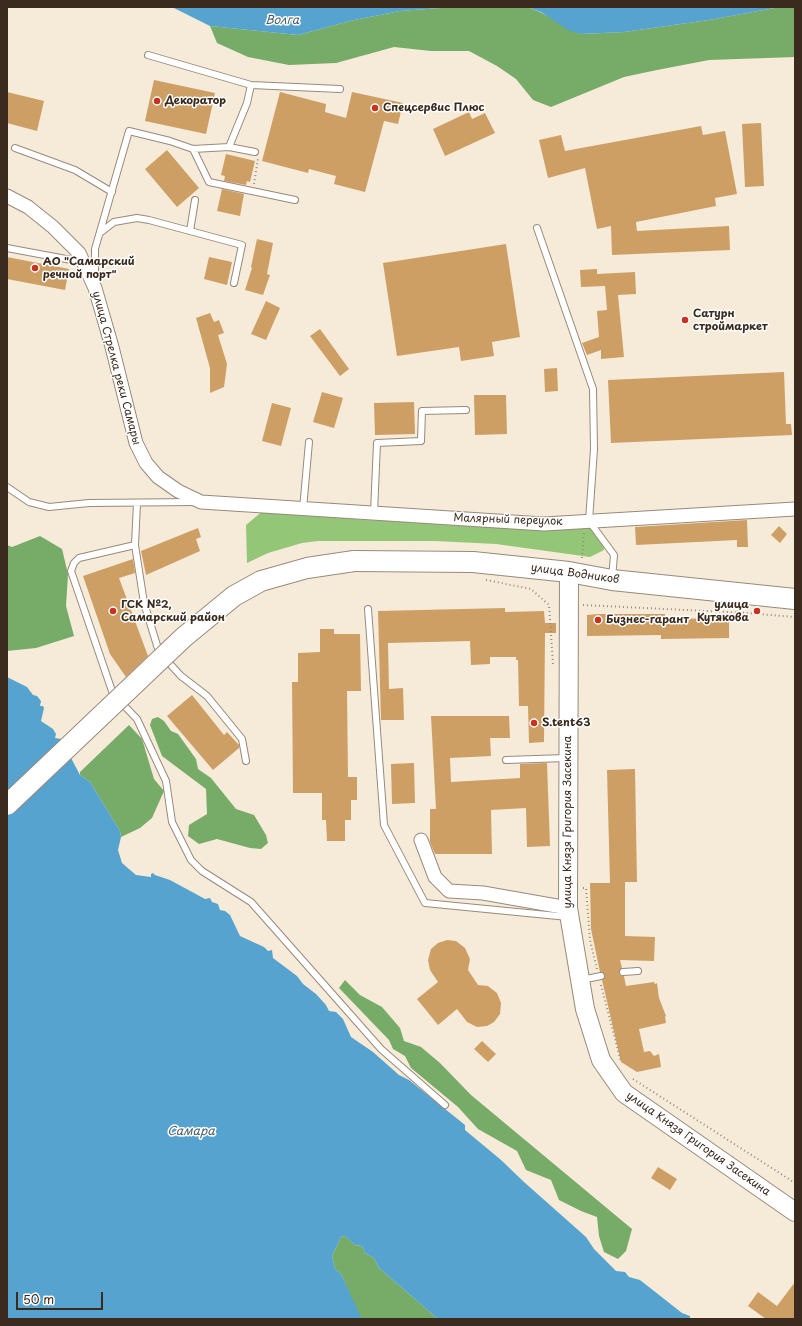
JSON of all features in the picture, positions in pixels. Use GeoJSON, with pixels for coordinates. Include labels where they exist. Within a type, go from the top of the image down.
{"type":"FeatureCollection","features":[{"type":"Feature","properties":{"kind":"main road","name":"улица Водников"},"geometry":{"type":"LineString","coordinates":[[7,805],[184,637],[234,596],[261,581],[307,568],[354,561],[473,562],[575,566],[612,580],[795,599]]}},
{"type":"Feature","properties":{"kind":"main road","name":"улица Князя Григория Засекина"},"geometry":{"type":"LineString","coordinates":[[575,566],[568,758],[568,913],[585,1009],[601,1060],[624,1093],[795,1212]]}},
{"type":"Feature","properties":{"kind":"street","name":"улица Стрелка реки Самары"},"geometry":{"type":"LineString","coordinates":[[7,196],[28,207],[53,227],[79,253],[95,288],[112,347],[125,404],[136,443],[146,462],[158,477],[178,491],[201,502],[270,507]]}},
{"type":"Feature","properties":{"kind":"street","name":"Малярный переулок"},"geometry":{"type":"LineString","coordinates":[[270,507],[544,524],[587,524],[795,509]]}},
{"type":"Feature","properties":{"kind":"street"},"geometry":{"type":"LineString","coordinates":[[421,840],[435,877],[449,891],[483,893],[568,913]]}},
{"type":"Feature","properties":{"kind":"lane"},"geometry":{"type":"LineString","coordinates":[[148,55],[251,85],[340,89]]}},
{"type":"Feature","properties":{"kind":"lane"},"geometry":{"type":"LineString","coordinates":[[229,147],[247,103],[251,85]]}},
{"type":"Feature","properties":{"kind":"lane"},"geometry":{"type":"LineString","coordinates":[[95,288],[95,249],[129,131],[193,148],[229,147],[255,152]]}},
{"type":"Feature","properties":{"kind":"lane"},"geometry":{"type":"LineString","coordinates":[[15,148],[75,170],[112,192]]}},
{"type":"Feature","properties":{"kind":"lane"},"geometry":{"type":"LineString","coordinates":[[193,148],[209,182],[295,200]]}},
{"type":"Feature","properties":{"kind":"lane"},"geometry":{"type":"LineString","coordinates":[[190,231],[196,200]]}},
{"type":"Feature","properties":{"kind":"lane"},"geometry":{"type":"LineString","coordinates":[[100,233],[114,222],[137,218],[242,245],[234,283]]}},
{"type":"Feature","properties":{"kind":"lane"},"geometry":{"type":"LineString","coordinates":[[537,228],[593,389],[594,449],[587,524],[614,555],[612,580]]}},
{"type":"Feature","properties":{"kind":"lane"},"geometry":{"type":"LineString","coordinates":[[7,248],[84,263]]}},
{"type":"Feature","properties":{"kind":"lane"},"geometry":{"type":"LineString","coordinates":[[374,513],[377,443],[421,441],[422,411],[466,410]]}},
{"type":"Feature","properties":{"kind":"lane"},"geometry":{"type":"LineString","coordinates":[[303,509],[310,442]]}},
{"type":"Feature","properties":{"kind":"lane"},"geometry":{"type":"LineString","coordinates":[[7,486],[29,502],[49,507],[88,503],[201,502]]}},
{"type":"Feature","properties":{"kind":"lane"},"geometry":{"type":"LineString","coordinates":[[137,503],[135,545],[144,603],[159,652],[181,676],[207,696],[242,739],[246,761]]}},
{"type":"Feature","properties":{"kind":"lane"},"geometry":{"type":"LineString","coordinates":[[135,545],[80,558],[74,563],[71,571],[113,694],[138,719],[166,781],[172,822],[190,860],[202,871],[251,902],[381,1049],[445,1105]]}},
{"type":"Feature","properties":{"kind":"lane"},"geometry":{"type":"LineString","coordinates":[[368,608],[384,826],[425,903],[568,913]]}},
{"type":"Feature","properties":{"kind":"lane"},"geometry":{"type":"LineString","coordinates":[[506,760],[568,758]]}},
{"type":"Feature","properties":{"kind":"lane"},"geometry":{"type":"LineString","coordinates":[[623,972],[638,971]]}},
{"type":"Feature","properties":{"kind":"lane"},"geometry":{"type":"LineString","coordinates":[[580,981],[600,976]]}},
{"type":"Feature","properties":{"kind":"path"},"geometry":{"type":"LineString","coordinates":[[253,190],[259,161],[255,152]]}},
{"type":"Feature","properties":{"kind":"path"},"geometry":{"type":"LineString","coordinates":[[575,566],[587,524]]}},
{"type":"Feature","properties":{"kind":"path"},"geometry":{"type":"LineString","coordinates":[[479,579],[531,590],[549,605]]}},
{"type":"Feature","properties":{"kind":"path"},"geometry":{"type":"LineString","coordinates":[[581,605],[747,613],[795,618]]}},
{"type":"Feature","properties":{"kind":"path"},"geometry":{"type":"LineString","coordinates":[[568,888],[586,888],[590,940],[622,1066]]}},
{"type":"Feature","properties":{"kind":"path"},"geometry":{"type":"LineString","coordinates":[[630,1078],[795,1183]]}},
{"type":"Feature","properties":{"kind":"path"},"geometry":{"type":"LineString","coordinates":[[7,1262],[9,1266]]}},
{"type":"Feature","properties":{"kind":"green space"},"geometry":{"type":"Polygon","coordinates":[[[453,7],[527,7],[540,12],[581,34],[624,32],[709,20],[780,7],[795,8],[795,57],[709,60],[657,70],[624,77],[551,107],[533,100],[516,79],[497,66],[469,51],[431,51],[394,47],[336,63],[289,65],[248,57],[217,43],[210,26],[298,35],[354,20],[400,11],[453,7]]]}},
{"type":"Feature","properties":{"kind":"green space"},"geometry":{"type":"Polygon","coordinates":[[[264,510],[302,512],[364,520],[442,522],[572,520],[590,528],[603,540],[604,550],[590,557],[496,544],[435,541],[318,541],[302,543],[268,553],[247,563],[246,525],[264,510]]]}},
{"type":"Feature","properties":{"kind":"green space"},"geometry":{"type":"Polygon","coordinates":[[[40,536],[62,549],[68,574],[66,606],[74,636],[36,648],[7,651],[7,545],[12,547],[40,536]]]}},
{"type":"Feature","properties":{"kind":"green space"},"geometry":{"type":"Polygon","coordinates":[[[158,717],[164,721],[171,731],[178,734],[196,759],[198,769],[211,778],[236,809],[254,815],[266,835],[268,843],[261,849],[250,848],[217,839],[199,844],[188,836],[189,825],[207,814],[206,789],[162,756],[150,725],[152,719],[158,717]]]}},
{"type":"Feature","properties":{"kind":"green space"},"geometry":{"type":"Polygon","coordinates":[[[129,725],[142,739],[154,779],[164,791],[152,818],[140,828],[121,837],[120,831],[90,782],[80,775],[80,772],[129,725]]]}},
{"type":"Feature","properties":{"kind":"green space"},"geometry":{"type":"Polygon","coordinates":[[[345,980],[360,995],[382,1007],[400,1028],[404,1041],[421,1047],[440,1063],[471,1095],[632,1229],[626,1251],[618,1259],[604,1252],[599,1236],[597,1217],[559,1200],[551,1180],[526,1170],[517,1151],[478,1129],[458,1107],[411,1068],[405,1056],[393,1049],[389,1040],[339,988],[345,980]]]}},
{"type":"Feature","properties":{"kind":"green space"},"geometry":{"type":"Polygon","coordinates":[[[345,1236],[355,1245],[362,1246],[365,1253],[374,1258],[379,1268],[438,1319],[360,1318],[341,1274],[335,1269],[332,1256],[341,1237],[345,1236]]]}},
{"type":"Feature","properties":{"kind":"water","name":"Волга"},"geometry":{"type":"Polygon","coordinates":[[[172,7],[453,7],[400,11],[354,20],[298,35],[210,26],[172,7]]]}},
{"type":"Feature","properties":{"kind":"water"},"geometry":{"type":"Polygon","coordinates":[[[527,7],[780,7],[709,20],[624,32],[581,34],[568,30],[541,12],[527,7]]]}},
{"type":"Feature","properties":{"kind":"water","name":"Самара"},"geometry":{"type":"Polygon","coordinates":[[[7,677],[27,687],[33,695],[37,696],[41,701],[40,706],[43,706],[44,708],[41,721],[53,729],[56,734],[55,738],[61,739],[80,775],[90,782],[120,831],[121,837],[118,850],[122,863],[136,875],[151,877],[151,874],[153,873],[170,880],[205,899],[210,898],[212,902],[218,904],[220,910],[225,911],[230,915],[240,936],[264,947],[268,951],[272,950],[273,958],[297,976],[303,984],[316,994],[326,1005],[329,1011],[336,1012],[343,1019],[351,1037],[373,1052],[399,1075],[409,1080],[465,1125],[465,1130],[501,1160],[586,1237],[594,1249],[616,1271],[625,1272],[629,1277],[640,1280],[682,1313],[690,1316],[690,1319],[438,1319],[379,1268],[374,1258],[365,1253],[362,1246],[355,1245],[345,1236],[341,1237],[332,1256],[335,1269],[341,1274],[362,1319],[7,1319],[7,677]]]}},
{"type":"Feature","properties":{"kind":"building"},"geometry":{"type":"Polygon","coordinates":[[[154,80],[215,93],[206,134],[145,121],[154,80]]]}},
{"type":"Feature","properties":{"kind":"building"},"geometry":{"type":"Polygon","coordinates":[[[7,92],[44,101],[37,131],[7,123],[7,92]]]}},
{"type":"Feature","properties":{"kind":"building"},"geometry":{"type":"Polygon","coordinates":[[[280,92],[326,104],[325,112],[346,118],[352,92],[403,103],[398,124],[384,121],[365,192],[334,184],[336,176],[309,169],[308,173],[262,161],[280,92]]]}},
{"type":"Feature","properties":{"kind":"building"},"geometry":{"type":"Polygon","coordinates":[[[469,112],[472,119],[485,113],[495,133],[445,156],[433,129],[469,112]]]}},
{"type":"Feature","properties":{"kind":"building"},"geometry":{"type":"Polygon","coordinates":[[[761,123],[764,186],[745,187],[742,124],[761,123]]]}},
{"type":"Feature","properties":{"kind":"building"},"geometry":{"type":"Polygon","coordinates":[[[701,126],[703,135],[725,131],[737,194],[715,198],[716,206],[636,222],[637,231],[729,226],[730,250],[612,255],[611,226],[597,229],[585,168],[548,178],[539,140],[561,135],[565,151],[701,126]]]}},
{"type":"Feature","properties":{"kind":"building"},"geometry":{"type":"Polygon","coordinates":[[[167,150],[199,188],[177,207],[145,169],[167,150]]]}},
{"type":"Feature","properties":{"kind":"building"},"geometry":{"type":"Polygon","coordinates":[[[226,154],[255,161],[250,182],[247,181],[246,185],[224,181],[225,176],[221,175],[226,154]]]}},
{"type":"Feature","properties":{"kind":"building"},"geometry":{"type":"Polygon","coordinates":[[[222,189],[244,194],[240,216],[217,211],[222,189]]]}},
{"type":"Feature","properties":{"kind":"building"},"geometry":{"type":"Polygon","coordinates":[[[257,239],[273,243],[267,274],[270,275],[263,295],[245,290],[252,268],[257,239]]]}},
{"type":"Feature","properties":{"kind":"building"},"geometry":{"type":"Polygon","coordinates":[[[506,244],[520,337],[492,342],[494,356],[461,361],[459,347],[397,356],[383,263],[506,244]]]}},
{"type":"Feature","properties":{"kind":"building"},"geometry":{"type":"Polygon","coordinates":[[[7,257],[69,269],[65,290],[7,279],[7,257]]]}},
{"type":"Feature","properties":{"kind":"building"},"geometry":{"type":"Polygon","coordinates":[[[209,257],[232,262],[227,285],[204,279],[209,257]]]}},
{"type":"Feature","properties":{"kind":"building"},"geometry":{"type":"Polygon","coordinates":[[[597,269],[597,274],[635,272],[636,294],[618,295],[624,357],[601,359],[601,350],[587,355],[582,343],[599,337],[597,311],[607,310],[605,286],[581,287],[580,270],[597,269]]]}},
{"type":"Feature","properties":{"kind":"building"},"geometry":{"type":"Polygon","coordinates":[[[266,301],[280,308],[266,340],[251,334],[266,301]]]}},
{"type":"Feature","properties":{"kind":"building"},"geometry":{"type":"Polygon","coordinates":[[[210,313],[214,322],[219,320],[224,333],[218,335],[227,364],[224,387],[210,393],[210,368],[196,318],[210,313]]]}},
{"type":"Feature","properties":{"kind":"building"},"geometry":{"type":"Polygon","coordinates":[[[320,329],[349,369],[340,376],[310,336],[320,329]]]}},
{"type":"Feature","properties":{"kind":"building"},"geometry":{"type":"Polygon","coordinates":[[[557,368],[558,391],[545,392],[544,369],[557,368]]]}},
{"type":"Feature","properties":{"kind":"building"},"geometry":{"type":"Polygon","coordinates":[[[784,372],[786,424],[791,424],[792,435],[611,443],[608,380],[784,372]]]}},
{"type":"Feature","properties":{"kind":"building"},"geometry":{"type":"Polygon","coordinates":[[[322,392],[343,398],[334,428],[313,422],[322,392]]]}},
{"type":"Feature","properties":{"kind":"building"},"geometry":{"type":"Polygon","coordinates":[[[474,395],[506,395],[507,434],[475,435],[474,395]]]}},
{"type":"Feature","properties":{"kind":"building"},"geometry":{"type":"Polygon","coordinates":[[[414,402],[415,434],[375,435],[374,403],[414,402]]]}},
{"type":"Feature","properties":{"kind":"building"},"geometry":{"type":"Polygon","coordinates":[[[272,403],[291,408],[281,446],[262,441],[272,403]]]}},
{"type":"Feature","properties":{"kind":"building"},"geometry":{"type":"Polygon","coordinates":[[[747,520],[748,547],[737,547],[737,540],[636,545],[635,527],[747,520]]]}},
{"type":"Feature","properties":{"kind":"building"},"geometry":{"type":"Polygon","coordinates":[[[779,526],[787,534],[780,543],[771,535],[779,526]]]}},
{"type":"Feature","properties":{"kind":"building"},"geometry":{"type":"Polygon","coordinates":[[[198,528],[201,537],[196,539],[200,551],[146,575],[141,551],[198,528]]]}},
{"type":"Feature","properties":{"kind":"building","name":"ГСК №2, Самарский район"},"geometry":{"type":"Polygon","coordinates":[[[133,559],[135,573],[119,578],[148,656],[126,677],[110,654],[83,576],[133,559]]]}},
{"type":"Feature","properties":{"kind":"building"},"geometry":{"type":"Polygon","coordinates":[[[505,608],[505,612],[544,611],[545,623],[556,623],[556,633],[545,633],[544,742],[529,743],[528,706],[519,706],[518,660],[516,660],[516,657],[490,657],[490,664],[471,665],[470,641],[388,643],[389,689],[403,688],[404,720],[381,720],[378,611],[505,608]]]}},
{"type":"Feature","properties":{"kind":"building"},"geometry":{"type":"Polygon","coordinates":[[[665,614],[665,619],[729,618],[729,638],[661,639],[661,635],[587,636],[587,615],[665,614]]]}},
{"type":"Feature","properties":{"kind":"building"},"geometry":{"type":"Polygon","coordinates":[[[320,629],[334,629],[334,634],[360,634],[361,691],[347,691],[348,777],[357,777],[357,800],[351,800],[351,820],[345,820],[345,841],[327,841],[326,820],[322,820],[322,793],[293,793],[292,682],[298,682],[298,653],[320,652],[320,629]]]}},
{"type":"Feature","properties":{"kind":"building"},"geometry":{"type":"Polygon","coordinates":[[[192,695],[224,735],[227,732],[239,745],[239,748],[213,770],[167,716],[192,695]]]}},
{"type":"Feature","properties":{"kind":"building"},"geometry":{"type":"Polygon","coordinates":[[[431,716],[509,716],[510,738],[490,738],[491,756],[450,758],[451,782],[520,778],[520,764],[547,763],[550,846],[527,847],[526,808],[491,810],[492,854],[435,854],[430,842],[430,809],[436,809],[431,716]]]}},
{"type":"Feature","properties":{"kind":"building"},"geometry":{"type":"Polygon","coordinates":[[[414,763],[415,803],[392,804],[391,764],[414,763]]]}},
{"type":"Feature","properties":{"kind":"building"},"geometry":{"type":"Polygon","coordinates":[[[635,769],[637,882],[625,882],[625,936],[655,937],[654,961],[620,960],[622,968],[619,973],[621,976],[624,976],[626,986],[654,982],[655,984],[657,983],[659,998],[666,1016],[666,1023],[639,1029],[644,1052],[650,1051],[654,1056],[659,1054],[661,1067],[637,1072],[621,1062],[602,980],[605,975],[600,972],[591,929],[590,883],[610,883],[607,770],[635,769]]]}},
{"type":"Feature","properties":{"kind":"building"},"geometry":{"type":"Polygon","coordinates":[[[447,940],[456,941],[465,948],[470,959],[468,970],[478,985],[488,986],[497,993],[501,1003],[500,1014],[494,1022],[487,1026],[477,1027],[467,1022],[457,1009],[438,1025],[417,999],[438,982],[430,970],[428,960],[431,949],[438,943],[447,940]]]}},
{"type":"Feature","properties":{"kind":"building"},"geometry":{"type":"Polygon","coordinates":[[[482,1041],[496,1054],[488,1062],[474,1049],[482,1041]]]}},
{"type":"Feature","properties":{"kind":"building"},"geometry":{"type":"Polygon","coordinates":[[[658,1167],[677,1179],[670,1190],[651,1178],[658,1167]]]}},
{"type":"Feature","properties":{"kind":"building"},"geometry":{"type":"Polygon","coordinates":[[[795,1282],[795,1319],[766,1319],[748,1306],[758,1292],[777,1306],[795,1282]]]}},
{"type":"Feature","properties":{"kind":"place","name":"Декоратор"},"geometry":{"type":"Point","coordinates":[157,101]}},
{"type":"Feature","properties":{"kind":"place","name":"Спецсервис Плюс"},"geometry":{"type":"Point","coordinates":[375,108]}},
{"type":"Feature","properties":{"kind":"place","name":"АО \"Самарский речной порт\""},"geometry":{"type":"Point","coordinates":[35,268]}},
{"type":"Feature","properties":{"kind":"place","name":"Сатурн строймаркет"},"geometry":{"type":"Point","coordinates":[685,320]}},
{"type":"Feature","properties":{"kind":"place","name":"ГСК №2, Самарский район"},"geometry":{"type":"Point","coordinates":[113,611]}},
{"type":"Feature","properties":{"kind":"place","name":"улица Кутякова"},"geometry":{"type":"Point","coordinates":[757,611]}},
{"type":"Feature","properties":{"kind":"place","name":"Бизнес-гарант"},"geometry":{"type":"Point","coordinates":[598,620]}},
{"type":"Feature","properties":{"kind":"place","name":"S.tent63"},"geometry":{"type":"Point","coordinates":[534,723]}}]}
